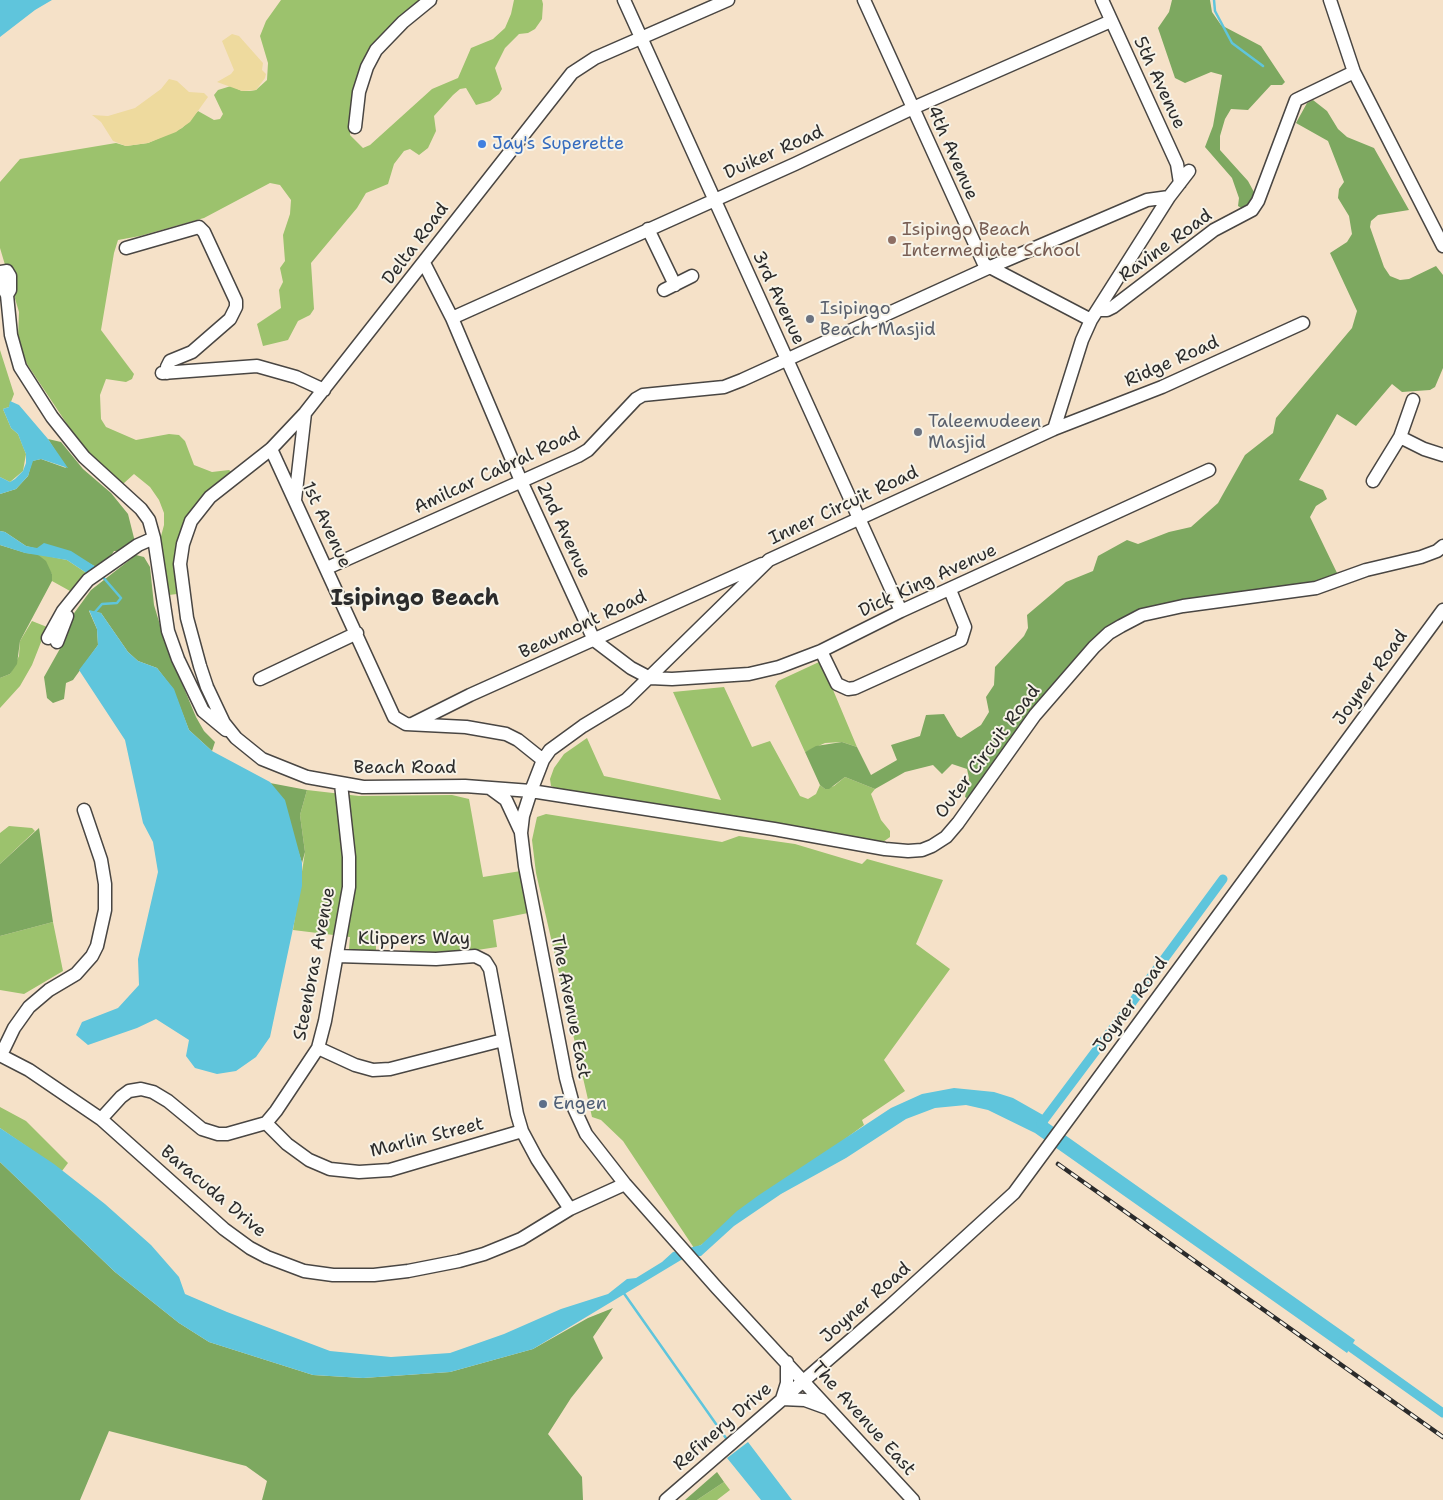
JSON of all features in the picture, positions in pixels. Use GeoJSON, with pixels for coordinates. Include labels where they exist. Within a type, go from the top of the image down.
{"type":"FeatureCollection","features":[{"type":"Feature","properties":{"kind":"street"},"geometry":{"type":"LineString","coordinates":[[355,128],[359,92],[366,67],[376,50],[403,22],[430,0]]}},
{"type":"Feature","properties":{"kind":"street","name":"3rd Avenue"},"geometry":{"type":"LineString","coordinates":[[624,0],[901,611]]}},
{"type":"Feature","properties":{"kind":"street","name":"Delta Road"},"geometry":{"type":"LineString","coordinates":[[180,564],[186,532],[201,506],[272,449],[306,413],[562,82],[580,66],[728,0]]}},
{"type":"Feature","properties":{"kind":"street","name":"4th Avenue"},"geometry":{"type":"LineString","coordinates":[[864,0],[981,260],[988,268]]}},
{"type":"Feature","properties":{"kind":"street","name":"5th Avenue"},"geometry":{"type":"LineString","coordinates":[[1102,0],[1177,164],[1180,183]]}},
{"type":"Feature","properties":{"kind":"street"},"geometry":{"type":"LineString","coordinates":[[1330,0],[1354,72],[1443,246]]}},
{"type":"Feature","properties":{"kind":"street","name":"Duiker Road"},"geometry":{"type":"LineString","coordinates":[[452,318],[913,108],[1111,21]]}},
{"type":"Feature","properties":{"kind":"street","name":"Ravine Road"},"geometry":{"type":"LineString","coordinates":[[1095,315],[1113,307],[1214,230],[1252,210],[1258,201],[1296,100],[1354,72]]}},
{"type":"Feature","properties":{"kind":"street"},"geometry":{"type":"LineString","coordinates":[[1054,430],[1082,340],[1095,315],[1169,197],[1189,171]]}},
{"type":"Feature","properties":{"kind":"street","name":"Amilcar Cabral Road"},"geometry":{"type":"LineString","coordinates":[[327,568],[588,450],[636,399],[643,395],[724,386],[988,268],[1147,200],[1169,197]]}},
{"type":"Feature","properties":{"kind":"street"},"geometry":{"type":"LineString","coordinates":[[126,248],[195,227],[202,229],[236,301],[236,307],[230,319],[192,352],[170,361],[165,373],[257,366],[296,377],[324,390]]}},
{"type":"Feature","properties":{"kind":"street"},"geometry":{"type":"LineString","coordinates":[[648,229],[669,287],[692,276]]}},
{"type":"Feature","properties":{"kind":"street","name":"2nd Avenue"},"geometry":{"type":"LineString","coordinates":[[424,262],[452,318],[521,481],[594,640],[631,668],[650,678]]}},
{"type":"Feature","properties":{"kind":"street"},"geometry":{"type":"LineString","coordinates":[[988,268],[1095,315]]}},
{"type":"Feature","properties":{"kind":"street"},"geometry":{"type":"LineString","coordinates":[[0,272],[5,270],[10,274],[10,290],[7,295]]}},
{"type":"Feature","properties":{"kind":"street"},"geometry":{"type":"LineString","coordinates":[[0,281],[7,295],[15,354],[25,376],[52,417],[84,457],[144,514],[151,525],[168,631],[178,659],[203,711],[236,738]]}},
{"type":"Feature","properties":{"kind":"street","name":"Ridge Road"},"geometry":{"type":"LineString","coordinates":[[1054,430],[1162,387],[1303,323]]}},
{"type":"Feature","properties":{"kind":"street"},"geometry":{"type":"LineString","coordinates":[[1373,481],[1400,437],[1413,400]]}},
{"type":"Feature","properties":{"kind":"street"},"geometry":{"type":"LineString","coordinates":[[295,500],[306,413]]}},
{"type":"Feature","properties":{"kind":"street","name":"Inner Circuit Road"},"geometry":{"type":"LineString","coordinates":[[531,791],[543,760],[561,741],[624,702],[769,560],[1054,430]]}},
{"type":"Feature","properties":{"kind":"street"},"geometry":{"type":"LineString","coordinates":[[1400,437],[1424,449],[1443,455]]}},
{"type":"Feature","properties":{"kind":"street","name":"1st Avenue"},"geometry":{"type":"LineString","coordinates":[[272,449],[357,633],[392,714],[398,720],[412,724],[482,729],[506,734],[518,740],[543,760]]}},
{"type":"Feature","properties":{"kind":"street","name":"Dick King Avenue"},"geometry":{"type":"LineString","coordinates":[[650,678],[672,679],[765,672],[821,651],[901,611],[1209,470]]}},
{"type":"Feature","properties":{"kind":"street"},"geometry":{"type":"LineString","coordinates":[[53,640],[63,611],[67,609],[72,598],[88,580],[138,545],[154,538]]}},
{"type":"Feature","properties":{"kind":"street","name":"Outer Circuit Road"},"geometry":{"type":"LineString","coordinates":[[531,791],[774,829],[885,849],[922,850],[946,837],[1035,715],[1094,647],[1109,633],[1142,615],[1182,606],[1316,588],[1366,570],[1421,557],[1437,551],[1443,546]]}},
{"type":"Feature","properties":{"kind":"street","name":"Beaumont Road"},"geometry":{"type":"LineString","coordinates":[[412,724],[470,695],[769,560]]}},
{"type":"Feature","properties":{"kind":"street","name":"Beach Road"},"geometry":{"type":"LineString","coordinates":[[180,564],[187,618],[207,687],[224,723],[236,738],[262,759],[307,777],[363,787],[465,786],[531,791]]}},
{"type":"Feature","properties":{"kind":"street"},"geometry":{"type":"LineString","coordinates":[[821,651],[838,684],[848,689],[855,688],[961,640],[965,627],[950,590]]}},
{"type":"Feature","properties":{"kind":"street","name":"Joyner Road"},"geometry":{"type":"LineString","coordinates":[[804,1380],[1014,1193],[1047,1151],[1443,610]]}},
{"type":"Feature","properties":{"kind":"street"},"geometry":{"type":"LineString","coordinates":[[260,679],[357,633]]}},
{"type":"Feature","properties":{"kind":"street","name":"Steenbras Avenue"},"geometry":{"type":"LineString","coordinates":[[266,1123],[318,1048],[337,956],[350,875],[341,784]]}},
{"type":"Feature","properties":{"kind":"street"},"geometry":{"type":"LineString","coordinates":[[491,788],[506,800],[521,833]]}},
{"type":"Feature","properties":{"kind":"street","name":"The Avenue East"},"geometry":{"type":"LineString","coordinates":[[531,791],[523,816],[521,833],[525,866],[566,1078],[574,1108],[586,1134],[625,1184],[717,1288],[913,1500]]}},
{"type":"Feature","properties":{"kind":"street"},"geometry":{"type":"LineString","coordinates":[[1,1055],[14,1028],[29,1007],[49,990],[76,974],[85,965],[97,946],[105,910],[105,884],[101,860],[84,810]]}},
{"type":"Feature","properties":{"kind":"street","name":"Klippers Way"},"geometry":{"type":"LineString","coordinates":[[337,956],[436,959],[475,956],[488,965],[503,1040]]}},
{"type":"Feature","properties":{"kind":"street"},"geometry":{"type":"LineString","coordinates":[[318,1048],[355,1065],[373,1070],[390,1069],[503,1040],[522,1131],[537,1159],[570,1209]]}},
{"type":"Feature","properties":{"kind":"street","name":"Baracuda Drive"},"geometry":{"type":"LineString","coordinates":[[1,1055],[29,1070],[100,1119],[224,1229],[250,1248],[267,1257],[304,1270],[350,1276],[400,1272],[434,1266],[497,1249],[535,1232],[570,1209],[625,1184]]}},
{"type":"Feature","properties":{"kind":"street"},"geometry":{"type":"LineString","coordinates":[[100,1119],[121,1097],[130,1092],[140,1090],[153,1092],[168,1101],[209,1132],[227,1134],[266,1123]]}},
{"type":"Feature","properties":{"kind":"street","name":"Marlin Street"},"geometry":{"type":"LineString","coordinates":[[266,1123],[287,1144],[309,1160],[330,1168],[359,1172],[390,1170],[522,1131]]}},
{"type":"Feature","properties":{"kind":"street","name":"The Avenue East"},"geometry":{"type":"LineString","coordinates":[[782,1399],[787,1383],[787,1362]]}},
{"type":"Feature","properties":{"kind":"street","name":"Refinery Drive"},"geometry":{"type":"LineString","coordinates":[[666,1500],[804,1380]]}},
{"type":"Feature","properties":{"kind":"street"},"geometry":{"type":"LineString","coordinates":[[782,1399],[805,1400],[830,1409]]}},
{"type":"Feature","properties":{"kind":"green space"},"geometry":{"type":"Polygon","coordinates":[[[281,0],[424,0],[384,35],[352,122],[350,135],[363,148],[370,145],[432,89],[458,78],[471,48],[493,39],[505,28],[514,0],[542,0],[543,4],[542,19],[535,29],[528,33],[519,34],[505,48],[495,68],[502,89],[499,94],[490,101],[476,105],[466,88],[460,89],[453,95],[434,116],[436,131],[428,148],[419,155],[410,149],[404,151],[394,164],[388,184],[366,193],[357,208],[311,263],[314,309],[310,315],[298,321],[288,340],[263,346],[257,324],[281,308],[279,290],[283,282],[280,268],[285,261],[283,235],[290,214],[291,200],[280,185],[270,183],[204,218],[140,236],[118,240],[114,253],[101,330],[134,374],[132,379],[126,382],[106,379],[100,395],[101,419],[106,427],[136,440],[169,434],[179,435],[185,441],[194,465],[212,472],[229,470],[234,474],[205,496],[176,577],[177,594],[169,595],[160,540],[164,525],[164,513],[159,500],[150,487],[134,474],[123,484],[94,460],[79,442],[27,364],[18,338],[19,312],[0,248],[0,182],[20,159],[116,143],[126,146],[148,143],[182,128],[198,111],[214,120],[220,119],[223,114],[214,95],[218,90],[231,86],[242,91],[256,90],[267,80],[268,63],[260,36],[266,21],[281,0]]]}},
{"type":"Feature","properties":{"kind":"green space"},"geometry":{"type":"Polygon","coordinates":[[[1172,0],[1210,0],[1212,12],[1221,25],[1261,46],[1285,82],[1282,85],[1271,85],[1248,110],[1231,109],[1225,119],[1220,136],[1220,150],[1248,181],[1255,194],[1253,202],[1243,209],[1238,206],[1239,198],[1232,178],[1205,147],[1213,126],[1222,75],[1211,72],[1185,83],[1175,78],[1158,28],[1169,12],[1172,0]]]}},
{"type":"Feature","properties":{"kind":"green space"},"geometry":{"type":"Polygon","coordinates":[[[1313,100],[1327,111],[1338,129],[1347,137],[1374,148],[1409,210],[1378,215],[1371,221],[1370,227],[1384,267],[1390,276],[1400,280],[1409,279],[1436,266],[1443,275],[1443,368],[1435,387],[1430,390],[1402,392],[1392,384],[1356,426],[1337,414],[1299,480],[1323,490],[1327,499],[1316,506],[1310,517],[1338,575],[1310,585],[1270,588],[1175,602],[1117,626],[970,800],[965,797],[969,778],[967,769],[952,764],[942,774],[933,765],[905,772],[875,789],[845,777],[829,789],[825,789],[820,785],[805,752],[816,746],[842,742],[857,747],[871,775],[897,760],[891,745],[920,736],[926,715],[944,714],[957,736],[961,738],[981,725],[989,712],[986,697],[994,685],[995,667],[1024,636],[1028,628],[1027,615],[1066,582],[1093,571],[1098,556],[1127,540],[1138,544],[1169,532],[1191,527],[1218,503],[1245,455],[1273,433],[1276,418],[1352,328],[1357,311],[1330,253],[1347,242],[1352,234],[1349,216],[1338,198],[1339,189],[1344,182],[1328,141],[1296,123],[1307,103],[1313,100]]]}},
{"type":"Feature","properties":{"kind":"green space"},"geometry":{"type":"Polygon","coordinates":[[[0,350],[14,394],[9,407],[3,409],[11,428],[18,434],[26,454],[23,471],[10,482],[0,477],[0,350]]]}},
{"type":"Feature","properties":{"kind":"green space"},"geometry":{"type":"Polygon","coordinates":[[[48,439],[61,442],[83,469],[111,493],[128,514],[135,542],[124,551],[114,551],[106,563],[96,567],[85,561],[26,546],[5,532],[0,531],[0,494],[16,489],[28,476],[32,461],[41,459],[66,468],[48,439]]]}},
{"type":"Feature","properties":{"kind":"green space"},"geometry":{"type":"Polygon","coordinates":[[[0,545],[26,553],[37,554],[46,561],[52,574],[52,581],[20,641],[17,664],[10,674],[0,678],[0,545]]]}},
{"type":"Feature","properties":{"kind":"green space"},"geometry":{"type":"Polygon","coordinates":[[[37,554],[67,560],[88,574],[70,591],[52,581],[52,574],[37,554]]]}},
{"type":"Feature","properties":{"kind":"green space"},"geometry":{"type":"Polygon","coordinates":[[[136,555],[144,557],[150,567],[154,605],[166,645],[196,717],[204,731],[215,742],[212,751],[189,730],[173,689],[157,668],[138,661],[128,652],[101,613],[89,611],[97,629],[98,645],[73,680],[66,683],[64,699],[53,703],[47,698],[44,677],[62,645],[72,616],[91,590],[136,555]]]}},
{"type":"Feature","properties":{"kind":"green space"},"geometry":{"type":"Polygon","coordinates":[[[32,621],[47,627],[32,665],[20,686],[0,708],[0,678],[10,674],[19,656],[20,641],[32,621]]]}},
{"type":"Feature","properties":{"kind":"green space"},"geometry":{"type":"Polygon","coordinates":[[[819,662],[823,666],[857,747],[842,742],[825,743],[805,752],[775,686],[778,681],[819,662]]]}},
{"type":"Feature","properties":{"kind":"green space"},"geometry":{"type":"Polygon","coordinates":[[[724,687],[752,747],[770,741],[800,796],[808,799],[816,794],[820,785],[825,789],[834,786],[845,777],[875,789],[871,794],[881,820],[890,831],[890,837],[883,842],[570,793],[551,786],[550,779],[554,768],[564,754],[587,738],[604,776],[721,800],[673,692],[724,687]]]}},
{"type":"Feature","properties":{"kind":"green space"},"geometry":{"type":"Polygon","coordinates":[[[270,783],[307,790],[300,815],[305,852],[302,863],[294,838],[270,783]]]}},
{"type":"Feature","properties":{"kind":"green space"},"geometry":{"type":"Polygon","coordinates":[[[307,790],[359,796],[452,795],[469,799],[483,877],[521,871],[528,913],[493,920],[497,947],[451,954],[410,956],[410,934],[376,933],[376,955],[351,952],[349,949],[350,937],[293,930],[305,852],[300,815],[307,790]]]}},
{"type":"Feature","properties":{"kind":"green space"},"geometry":{"type":"Polygon","coordinates":[[[546,814],[722,842],[739,836],[795,844],[862,864],[867,859],[943,880],[916,944],[950,969],[884,1060],[905,1091],[862,1120],[864,1125],[701,1245],[694,1248],[623,1141],[601,1120],[592,1117],[536,873],[532,840],[537,817],[546,814]]]}},
{"type":"Feature","properties":{"kind":"green space"},"geometry":{"type":"Polygon","coordinates":[[[9,826],[32,828],[35,831],[0,864],[0,833],[9,826]]]}},
{"type":"Feature","properties":{"kind":"green space"},"geometry":{"type":"Polygon","coordinates":[[[39,828],[53,922],[0,936],[0,864],[39,828]]]}},
{"type":"Feature","properties":{"kind":"green space"},"geometry":{"type":"Polygon","coordinates":[[[53,922],[63,971],[24,994],[0,990],[0,936],[53,922]]]}},
{"type":"Feature","properties":{"kind":"green space"},"geometry":{"type":"Polygon","coordinates":[[[0,1107],[26,1121],[68,1163],[62,1171],[0,1128],[0,1107]]]}},
{"type":"Feature","properties":{"kind":"green space"},"geometry":{"type":"Polygon","coordinates":[[[0,1162],[115,1272],[179,1323],[209,1342],[313,1375],[363,1378],[450,1372],[533,1349],[588,1318],[613,1308],[593,1337],[603,1358],[571,1398],[548,1434],[582,1477],[583,1500],[262,1500],[267,1481],[246,1466],[109,1431],[80,1500],[0,1500],[0,1162]]]}},
{"type":"Feature","properties":{"kind":"green space"},"geometry":{"type":"Polygon","coordinates":[[[717,1472],[724,1482],[697,1500],[685,1500],[717,1472]]]}},
{"type":"Feature","properties":{"kind":"green space"},"geometry":{"type":"Polygon","coordinates":[[[724,1482],[730,1490],[717,1500],[697,1500],[724,1482]]]}},
{"type":"Feature","properties":{"kind":"sand"},"geometry":{"type":"Polygon","coordinates":[[[232,34],[239,36],[263,63],[262,70],[266,74],[265,78],[256,90],[242,91],[217,82],[231,74],[234,70],[222,41],[232,34]]]}},
{"type":"Feature","properties":{"kind":"sand"},"geometry":{"type":"Polygon","coordinates":[[[169,79],[177,81],[189,92],[204,93],[208,97],[190,122],[176,132],[148,143],[126,146],[113,141],[101,122],[92,115],[108,116],[135,108],[161,89],[169,79]]]}},
{"type":"Feature","properties":{"kind":"water"},"geometry":{"type":"Polygon","coordinates":[[[0,0],[52,0],[35,10],[0,37],[0,0]]]}},
{"type":"Feature","properties":{"kind":"water"},"geometry":{"type":"Polygon","coordinates":[[[10,401],[19,405],[48,439],[68,468],[41,459],[33,461],[28,476],[16,489],[0,494],[0,477],[10,482],[23,471],[26,463],[26,454],[18,434],[11,428],[3,409],[9,407],[10,401]]]}},
{"type":"Feature","properties":{"kind":"water"},"geometry":{"type":"Polygon","coordinates":[[[0,531],[5,532],[26,546],[37,548],[44,543],[71,551],[96,567],[88,574],[67,560],[25,553],[0,545],[0,531]]]}},
{"type":"Feature","properties":{"kind":"water"},"geometry":{"type":"Polygon","coordinates":[[[89,610],[101,613],[128,652],[138,661],[157,668],[174,689],[189,730],[212,751],[270,782],[285,800],[302,863],[302,886],[270,1037],[256,1057],[236,1071],[217,1074],[195,1068],[186,1056],[189,1040],[156,1019],[137,1028],[88,1045],[76,1035],[82,1022],[118,1008],[139,985],[138,959],[158,872],[153,842],[143,823],[125,740],[79,670],[98,645],[97,629],[89,610]]]}},
{"type":"Feature","properties":{"kind":"water"},"geometry":{"type":"Polygon","coordinates":[[[954,1088],[994,1092],[1013,1098],[1043,1115],[1048,1123],[1355,1340],[1347,1353],[1035,1133],[988,1110],[966,1105],[935,1108],[906,1119],[846,1158],[781,1194],[734,1226],[701,1256],[686,1257],[533,1349],[450,1372],[363,1378],[313,1375],[209,1342],[179,1323],[115,1272],[0,1162],[0,1128],[54,1164],[105,1204],[151,1245],[179,1277],[185,1294],[227,1312],[330,1351],[391,1357],[450,1353],[504,1334],[561,1309],[608,1294],[627,1279],[636,1278],[662,1262],[673,1252],[701,1245],[737,1211],[759,1195],[891,1108],[922,1094],[954,1088]]]}},
{"type":"Feature","properties":{"kind":"water"},"geometry":{"type":"Polygon","coordinates":[[[748,1442],[792,1500],[761,1500],[727,1458],[748,1442]]]}},
{"type":"Feature","properties":{"kind":"waterway"},"geometry":{"type":"LineString","coordinates":[[1214,0],[1215,11],[1232,43],[1263,66]]}},
{"type":"Feature","properties":{"kind":"waterway"},"geometry":{"type":"LineString","coordinates":[[95,612],[102,604],[117,603],[121,598],[102,576]]}},
{"type":"Feature","properties":{"kind":"waterway"},"geometry":{"type":"LineString","coordinates":[[1131,1004],[1223,879]]}},
{"type":"Feature","properties":{"kind":"waterway"},"geometry":{"type":"LineString","coordinates":[[1041,1124],[1122,1016]]}},
{"type":"Feature","properties":{"kind":"waterway"},"geometry":{"type":"LineString","coordinates":[[623,1292],[728,1441]]}},
{"type":"Feature","properties":{"kind":"waterway"},"geometry":{"type":"LineString","coordinates":[[1342,1341],[1443,1413]]}},
{"type":"Feature","properties":{"kind":"railway"},"geometry":{"type":"LineString","coordinates":[[1058,1164],[1443,1437]]}},
{"type":"Feature","properties":{"kind":"place","name":"Jay's Superette"},"geometry":{"type":"Point","coordinates":[482,144]}},
{"type":"Feature","properties":{"kind":"place","name":"Isipingo Beach Intermediate School"},"geometry":{"type":"Point","coordinates":[892,240]}},
{"type":"Feature","properties":{"kind":"place","name":"Isipingo Beach Masjid"},"geometry":{"type":"Point","coordinates":[810,319]}},
{"type":"Feature","properties":{"kind":"place","name":"Taleemudeen Masjid"},"geometry":{"type":"Point","coordinates":[918,432]}},
{"type":"Feature","properties":{"kind":"place","name":"Engen"},"geometry":{"type":"Point","coordinates":[543,1104]}},
{"type":"Feature","properties":{"kind":"district","name":"Isipingo Beach"},"geometry":{"type":"Point","coordinates":[415,599]}}]}
